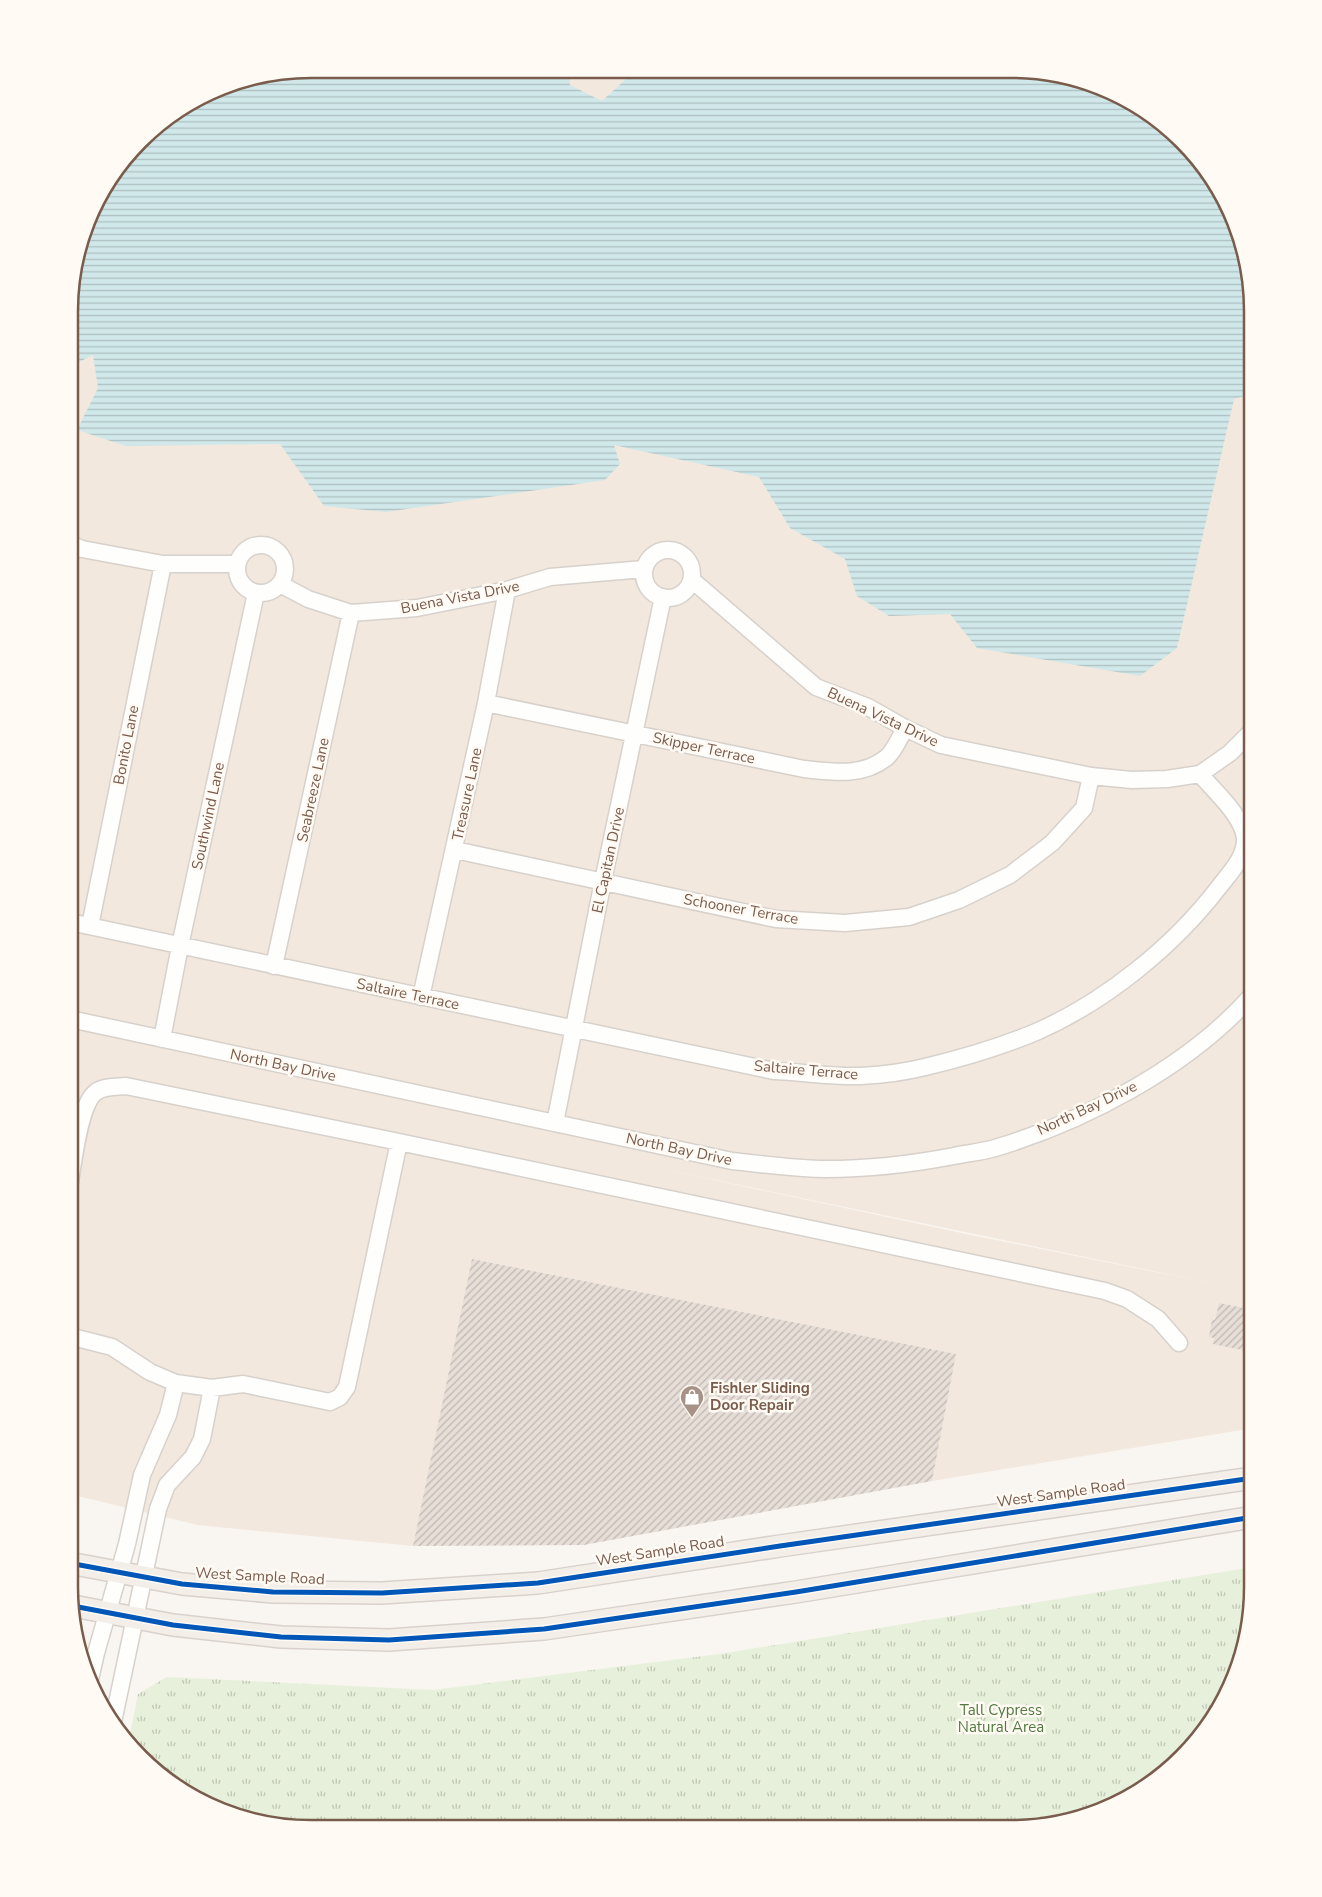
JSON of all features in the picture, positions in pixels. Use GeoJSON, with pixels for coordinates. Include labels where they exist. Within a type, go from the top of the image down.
{"type":"FeatureCollection","features":[{"type":"Feature","properties":{"kind":"main road","name":"West Sample Road"},"geometry":{"type":"LineString","coordinates":[[78,1565],[182,1584],[273,1592],[382,1593],[538,1583],[1244,1479]]}},
{"type":"Feature","properties":{"kind":"main road"},"geometry":{"type":"LineString","coordinates":[[78,1607],[173,1624],[281,1637],[389,1640],[544,1629],[796,1592],[1244,1518]]}},
{"type":"Feature","properties":{"kind":"street"},"geometry":{"type":"LineString","coordinates":[[259,545],[274,549],[284,562],[284,577],[280,584],[269,592],[256,593],[243,586],[238,579],[237,564],[240,557],[252,547],[259,545]]}},
{"type":"Feature","properties":{"kind":"street"},"geometry":{"type":"LineString","coordinates":[[78,547],[163,564],[237,564]]}},
{"type":"Feature","properties":{"kind":"street"},"geometry":{"type":"LineString","coordinates":[[674,550],[681,552],[691,564],[692,580],[684,592],[678,596],[664,597],[650,590],[646,584],[644,569],[647,562],[658,551],[674,550]]}},
{"type":"Feature","properties":{"kind":"street","name":"Bonito Lane"},"geometry":{"type":"LineString","coordinates":[[90,926],[163,564]]}},
{"type":"Feature","properties":{"kind":"street","name":"Buena Vista Drive"},"geometry":{"type":"LineString","coordinates":[[280,584],[308,599],[351,613],[417,608],[507,590],[550,578],[644,569]]}},
{"type":"Feature","properties":{"kind":"street","name":"Buena Vista Drive"},"geometry":{"type":"LineString","coordinates":[[692,580],[816,687],[868,707],[905,728],[941,745],[1091,776],[1132,780],[1167,779],[1200,774]]}},
{"type":"Feature","properties":{"kind":"street","name":"Treasure Lane"},"geometry":{"type":"LineString","coordinates":[[421,997],[486,704],[507,590]]}},
{"type":"Feature","properties":{"kind":"street","name":"Southwind Lane"},"geometry":{"type":"LineString","coordinates":[[162,1039],[180,946],[256,593]]}},
{"type":"Feature","properties":{"kind":"street","name":"El Capitan Drive"},"geometry":{"type":"LineString","coordinates":[[555,1123],[603,881],[664,597]]}},
{"type":"Feature","properties":{"kind":"street","name":"Seabreeze Lane"},"geometry":{"type":"LineString","coordinates":[[274,966],[351,613]]}},
{"type":"Feature","properties":{"kind":"street","name":"Skipper Terrace"},"geometry":{"type":"LineString","coordinates":[[486,704],[804,769],[840,772],[864,771],[888,757],[905,728]]}},
{"type":"Feature","properties":{"kind":"street"},"geometry":{"type":"LineString","coordinates":[[1200,774],[1230,753],[1244,739]]}},
{"type":"Feature","properties":{"kind":"street","name":"Saltaire Terrace"},"geometry":{"type":"LineString","coordinates":[[1200,774],[1240,820],[1244,836]]}},
{"type":"Feature","properties":{"kind":"street","name":"Schooner Terrace"},"geometry":{"type":"LineString","coordinates":[[455,850],[776,919],[845,923],[909,916],[959,900],[1010,875],[1052,843],[1084,808],[1091,776]]}},
{"type":"Feature","properties":{"kind":"street","name":"Saltaire Terrace"},"geometry":{"type":"LineString","coordinates":[[78,924],[774,1071],[860,1076],[923,1068],[985,1052],[1038,1031],[1087,1005],[1134,972],[1179,933],[1214,894],[1240,859],[1244,844]]}},
{"type":"Feature","properties":{"kind":"street","name":"North Bay Drive"},"geometry":{"type":"LineString","coordinates":[[78,1021],[732,1161],[826,1169],[917,1163],[994,1148],[1064,1123],[1132,1089],[1194,1050],[1244,1004]]}},
{"type":"Feature","properties":{"kind":"street"},"geometry":{"type":"LineString","coordinates":[[78,1141],[83,1115],[90,1097],[98,1090],[126,1086],[1105,1291],[1126,1299],[1158,1319],[1179,1343]]}},
{"type":"Feature","properties":{"kind":"street"},"geometry":{"type":"LineString","coordinates":[[78,1338],[112,1347],[150,1372],[176,1384],[212,1388],[243,1384],[330,1402],[340,1397],[346,1387],[399,1142]]}},
{"type":"Feature","properties":{"kind":"street"},"geometry":{"type":"LineString","coordinates":[[93,1668],[127,1544],[142,1475],[168,1415],[176,1384]]}},
{"type":"Feature","properties":{"kind":"street"},"geometry":{"type":"LineString","coordinates":[[115,1713],[158,1509],[167,1485],[193,1456],[202,1439],[212,1388]]}},
{"type":"Feature","properties":{"kind":"shaded area"},"geometry":{"type":"Polygon","coordinates":[[[296,78],[1026,78],[1072,85],[1100,95],[1141,117],[1165,135],[1187,157],[1205,181],[1227,222],[1237,250],[1243,280],[1244,1429],[932,1481],[956,1354],[473,1259],[413,1546],[198,1525],[78,1496],[78,296],[85,250],[95,222],[117,181],[135,157],[157,135],[194,109],[222,95],[250,85],[296,78]],[[653,1167],[966,1234],[1225,1286],[653,1167]]]}},
{"type":"Feature","properties":{"kind":"green space","name":"Tall Cypress Natural Area"},"geometry":{"type":"Polygon","coordinates":[[[1244,1568],[1243,1617],[1237,1647],[1227,1675],[1213,1703],[1187,1740],[1165,1762],[1128,1788],[1100,1802],[1072,1812],[1042,1818],[1011,1820],[311,1820],[280,1818],[250,1812],[222,1802],[194,1788],[157,1762],[130,1733],[138,1694],[167,1677],[433,1690],[720,1654],[1244,1568]]]}},
{"type":"Feature","properties":{"kind":"water"},"geometry":{"type":"Polygon","coordinates":[[[296,78],[569,78],[570,85],[602,101],[627,78],[1026,78],[1072,85],[1100,95],[1141,117],[1165,135],[1187,157],[1213,194],[1227,222],[1237,250],[1244,296],[1244,396],[1234,399],[1177,648],[1140,676],[977,648],[950,614],[889,616],[857,596],[845,559],[790,528],[759,477],[614,445],[620,464],[605,480],[386,512],[324,506],[280,444],[126,446],[78,430],[98,388],[93,355],[78,362],[79,280],[85,250],[95,222],[117,181],[135,157],[157,135],[194,109],[222,95],[250,85],[296,78]]]}},
{"type":"Feature","properties":{"kind":"building","name":"Fishler Sliding Door Repair"},"geometry":{"type":"Polygon","coordinates":[[[472,1259],[956,1354],[932,1481],[584,1545],[413,1546],[472,1259]]]}},
{"type":"Feature","properties":{"kind":"building"},"geometry":{"type":"Polygon","coordinates":[[[1219,1303],[1244,1308],[1244,1350],[1213,1344],[1214,1338],[1209,1337],[1212,1319],[1215,1320],[1219,1303]]]}},
{"type":"Feature","properties":{"kind":"cycle path"},"geometry":{"type":"LineString","coordinates":[[78,1565],[182,1584],[273,1592],[382,1593],[538,1583],[1244,1479]]}},
{"type":"Feature","properties":{"kind":"cycle path"},"geometry":{"type":"LineString","coordinates":[[78,1607],[173,1625],[281,1637],[389,1640],[544,1629],[796,1592],[1244,1518]]}},
{"type":"Feature","properties":{"kind":"place","name":"Fishler Sliding Door Repair"},"geometry":{"type":"Point","coordinates":[692,1418]}}]}
